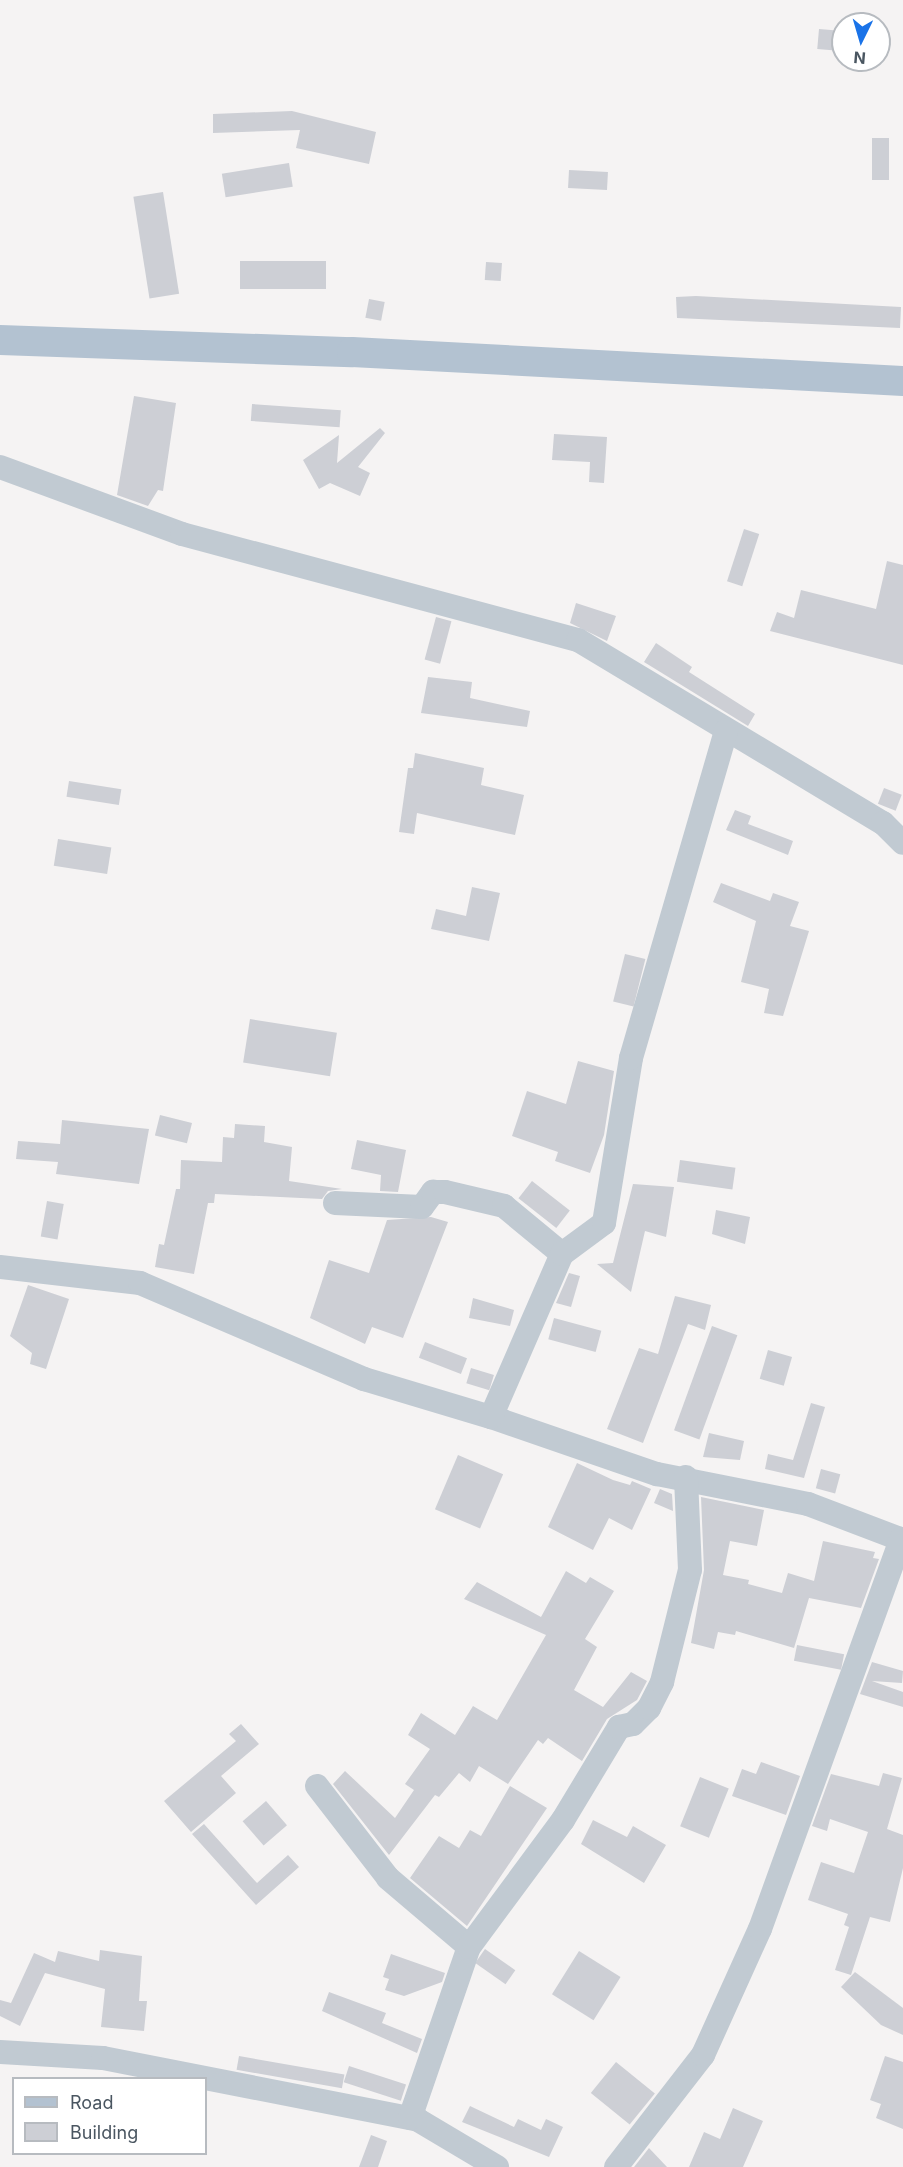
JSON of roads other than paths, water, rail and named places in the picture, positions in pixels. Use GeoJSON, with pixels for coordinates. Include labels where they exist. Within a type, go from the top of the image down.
{"type":"FeatureCollection","features":[{"type":"Feature","properties":{"kind":"main road"},"geometry":{"type":"LineString","coordinates":[[0,340],[352,352],[903,381]]}},
{"type":"Feature","properties":{"kind":"street"},"geometry":{"type":"LineString","coordinates":[[0,467],[182,534],[578,640],[726,731],[883,823],[903,843]]}},
{"type":"Feature","properties":{"kind":"street"},"geometry":{"type":"LineString","coordinates":[[491,1416],[562,1254],[604,1223],[631,1058],[726,731]]}},
{"type":"Feature","properties":{"kind":"street"},"geometry":{"type":"LineString","coordinates":[[335,1203],[422,1208],[433,1192],[445,1192],[504,1206],[562,1254]]}},
{"type":"Feature","properties":{"kind":"street"},"geometry":{"type":"LineString","coordinates":[[0,1267],[140,1283],[364,1379],[491,1416],[657,1474],[686,1477],[808,1504],[902,1539],[760,1929],[703,2055],[616,2167]]}},
{"type":"Feature","properties":{"kind":"street"},"geometry":{"type":"LineString","coordinates":[[410,2118],[469,1947],[563,1820],[619,1727],[633,1724],[649,1708],[662,1682],[690,1570],[686,1477]]}},
{"type":"Feature","properties":{"kind":"street"},"geometry":{"type":"LineString","coordinates":[[317,1786],[388,1878],[469,1947]]}},
{"type":"Feature","properties":{"kind":"street"},"geometry":{"type":"LineString","coordinates":[[0,2052],[102,2058],[200,2077]]}},
{"type":"Feature","properties":{"kind":"street"},"geometry":{"type":"LineString","coordinates":[[207,2078],[410,2118],[497,2167]]}}]}
